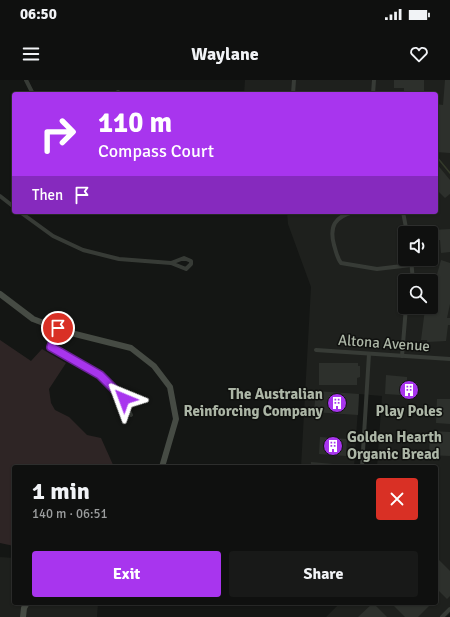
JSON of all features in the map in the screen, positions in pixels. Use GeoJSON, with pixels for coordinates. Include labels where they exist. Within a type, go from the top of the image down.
{"type":"FeatureCollection","features":[{"type":"Feature","properties":{"kind":"street"},"geometry":{"type":"LineString","coordinates":[[26,80],[32,92]]}},
{"type":"Feature","properties":{"kind":"street"},"geometry":{"type":"LineString","coordinates":[[293,92],[294,80]]}},
{"type":"Feature","properties":{"kind":"street"},"geometry":{"type":"LineString","coordinates":[[373,92],[374,80]]}},
{"type":"Feature","properties":{"kind":"street"},"geometry":{"type":"LineString","coordinates":[[0,196],[12,205]]}},
{"type":"Feature","properties":{"kind":"street"},"geometry":{"type":"LineString","coordinates":[[23,214],[53,236],[83,250],[119,259],[171,263]]}},
{"type":"Feature","properties":{"kind":"street"},"geometry":{"type":"LineString","coordinates":[[348,214],[337,219],[332,227],[332,238],[337,257],[341,263],[377,269],[402,266]]}},
{"type":"Feature","properties":{"kind":"street"},"geometry":{"type":"LineString","coordinates":[[403,214],[406,226]]}},
{"type":"Feature","properties":{"kind":"street"},"geometry":{"type":"LineString","coordinates":[[0,294],[34,319],[58,328],[130,348],[154,366],[170,387],[176,419],[163,465]]}},
{"type":"Feature","properties":{"kind":"street"},"geometry":{"type":"LineString","coordinates":[[402,356],[405,314]]}},
{"type":"Feature","properties":{"kind":"street"},"geometry":{"type":"LineString","coordinates":[[58,328],[51,347],[100,375],[124,399],[131,415]]}},
{"type":"Feature","properties":{"kind":"street","name":"Altona Avenue"},"geometry":{"type":"LineString","coordinates":[[316,350],[450,359]]}},
{"type":"Feature","properties":{"kind":"street"},"geometry":{"type":"LineString","coordinates":[[362,465],[369,354]]}},
{"type":"Feature","properties":{"kind":"street"},"geometry":{"type":"LineString","coordinates":[[23,617],[25,605]]}},
{"type":"Feature","properties":{"kind":"street"},"geometry":{"type":"LineString","coordinates":[[442,617],[450,609]]}},
{"type":"Feature","properties":{"kind":"shaded area"},"geometry":{"type":"Polygon","coordinates":[[[245,80],[450,80],[450,613],[446,617],[326,617],[338,605],[438,605],[438,465],[377,465],[382,396],[359,394],[354,465],[301,465],[311,287],[288,224],[287,214],[438,214],[438,92],[244,92],[245,80]]]}},
{"type":"Feature","properties":{"kind":"shaded area"},"geometry":{"type":"Polygon","coordinates":[[[0,340],[31,361],[42,349],[66,363],[49,389],[51,403],[55,410],[69,417],[87,435],[101,438],[113,465],[12,465],[12,546],[0,543],[0,340]]]}},
{"type":"Feature","properties":{"kind":"shaded area"},"geometry":{"type":"Polygon","coordinates":[[[0,557],[12,558],[12,605],[98,605],[97,617],[0,617],[0,557]]]}},
{"type":"Feature","properties":{"kind":"building"},"geometry":{"type":"Polygon","coordinates":[[[394,80],[424,80],[424,92],[404,92],[404,88],[394,88],[394,80]]]}},
{"type":"Feature","properties":{"kind":"building"},"geometry":{"type":"Polygon","coordinates":[[[445,80],[450,80],[450,153],[438,152],[438,104],[443,105],[445,80]]]}},
{"type":"Feature","properties":{"kind":"building"},"geometry":{"type":"Polygon","coordinates":[[[438,165],[450,180],[450,194],[445,198],[438,191],[438,165]]]}},
{"type":"Feature","properties":{"kind":"building"},"geometry":{"type":"Polygon","coordinates":[[[450,229],[450,252],[441,253],[440,240],[438,240],[438,230],[450,229]]]}},
{"type":"Feature","properties":{"kind":"building"},"geometry":{"type":"Polygon","coordinates":[[[441,260],[450,263],[450,304],[447,318],[450,318],[450,325],[448,325],[446,341],[427,342],[427,340],[421,340],[424,314],[438,314],[437,274],[441,260]]]}},
{"type":"Feature","properties":{"kind":"building"},"geometry":{"type":"Polygon","coordinates":[[[319,363],[358,363],[358,366],[360,366],[360,377],[357,378],[357,385],[319,385],[319,363]]]}},
{"type":"Feature","properties":{"kind":"building"},"geometry":{"type":"Polygon","coordinates":[[[386,375],[407,377],[407,385],[418,386],[417,396],[385,394],[386,375]]]}},
{"type":"Feature","properties":{"kind":"building","name":"The Australian Reinforcing Company"},"geometry":{"type":"Polygon","coordinates":[[[316,391],[359,394],[358,415],[314,412],[316,391]]]}},
{"type":"Feature","properties":{"kind":"building"},"geometry":{"type":"Polygon","coordinates":[[[437,399],[450,399],[450,424],[436,423],[437,399]]]}},
{"type":"Feature","properties":{"kind":"building"},"geometry":{"type":"Polygon","coordinates":[[[430,431],[450,432],[450,456],[429,455],[430,431]]]}},
{"type":"Feature","properties":{"kind":"building","name":"Golden Hearth Organic Bread"},"geometry":{"type":"Polygon","coordinates":[[[320,437],[347,439],[346,456],[319,454],[320,437]]]}},
{"type":"Feature","properties":{"kind":"building"},"geometry":{"type":"Polygon","coordinates":[[[311,462],[333,464],[333,465],[311,465],[311,462]]]}},
{"type":"Feature","properties":{"kind":"building"},"geometry":{"type":"Polygon","coordinates":[[[438,559],[450,571],[450,596],[447,599],[438,590],[438,559]]]}},
{"type":"Feature","properties":{"kind":"building"},"geometry":{"type":"Polygon","coordinates":[[[371,605],[375,605],[387,617],[358,617],[371,605]]]}},
{"type":"Feature","properties":{"kind":"building"},"geometry":{"type":"Polygon","coordinates":[[[393,605],[430,605],[418,617],[405,617],[393,605]]]}},
{"type":"Feature","properties":{"kind":"waterway"},"geometry":{"type":"LineString","coordinates":[[438,158],[450,173]]}},
{"type":"Feature","properties":{"kind":"place","name":"Play Poles"},"geometry":{"type":"Point","coordinates":[409,390]}},
{"type":"Feature","properties":{"kind":"place","name":"The Australian Reinforcing Company"},"geometry":{"type":"Point","coordinates":[337,403]}},
{"type":"Feature","properties":{"kind":"place","name":"Golden Hearth Organic Bread"},"geometry":{"type":"Point","coordinates":[333,446]}},
{"type":"Feature","properties":{"kind":"route"},"geometry":{"type":"LineString","coordinates":[[58,328],[51,347],[100,375],[124,399]]}}]}
